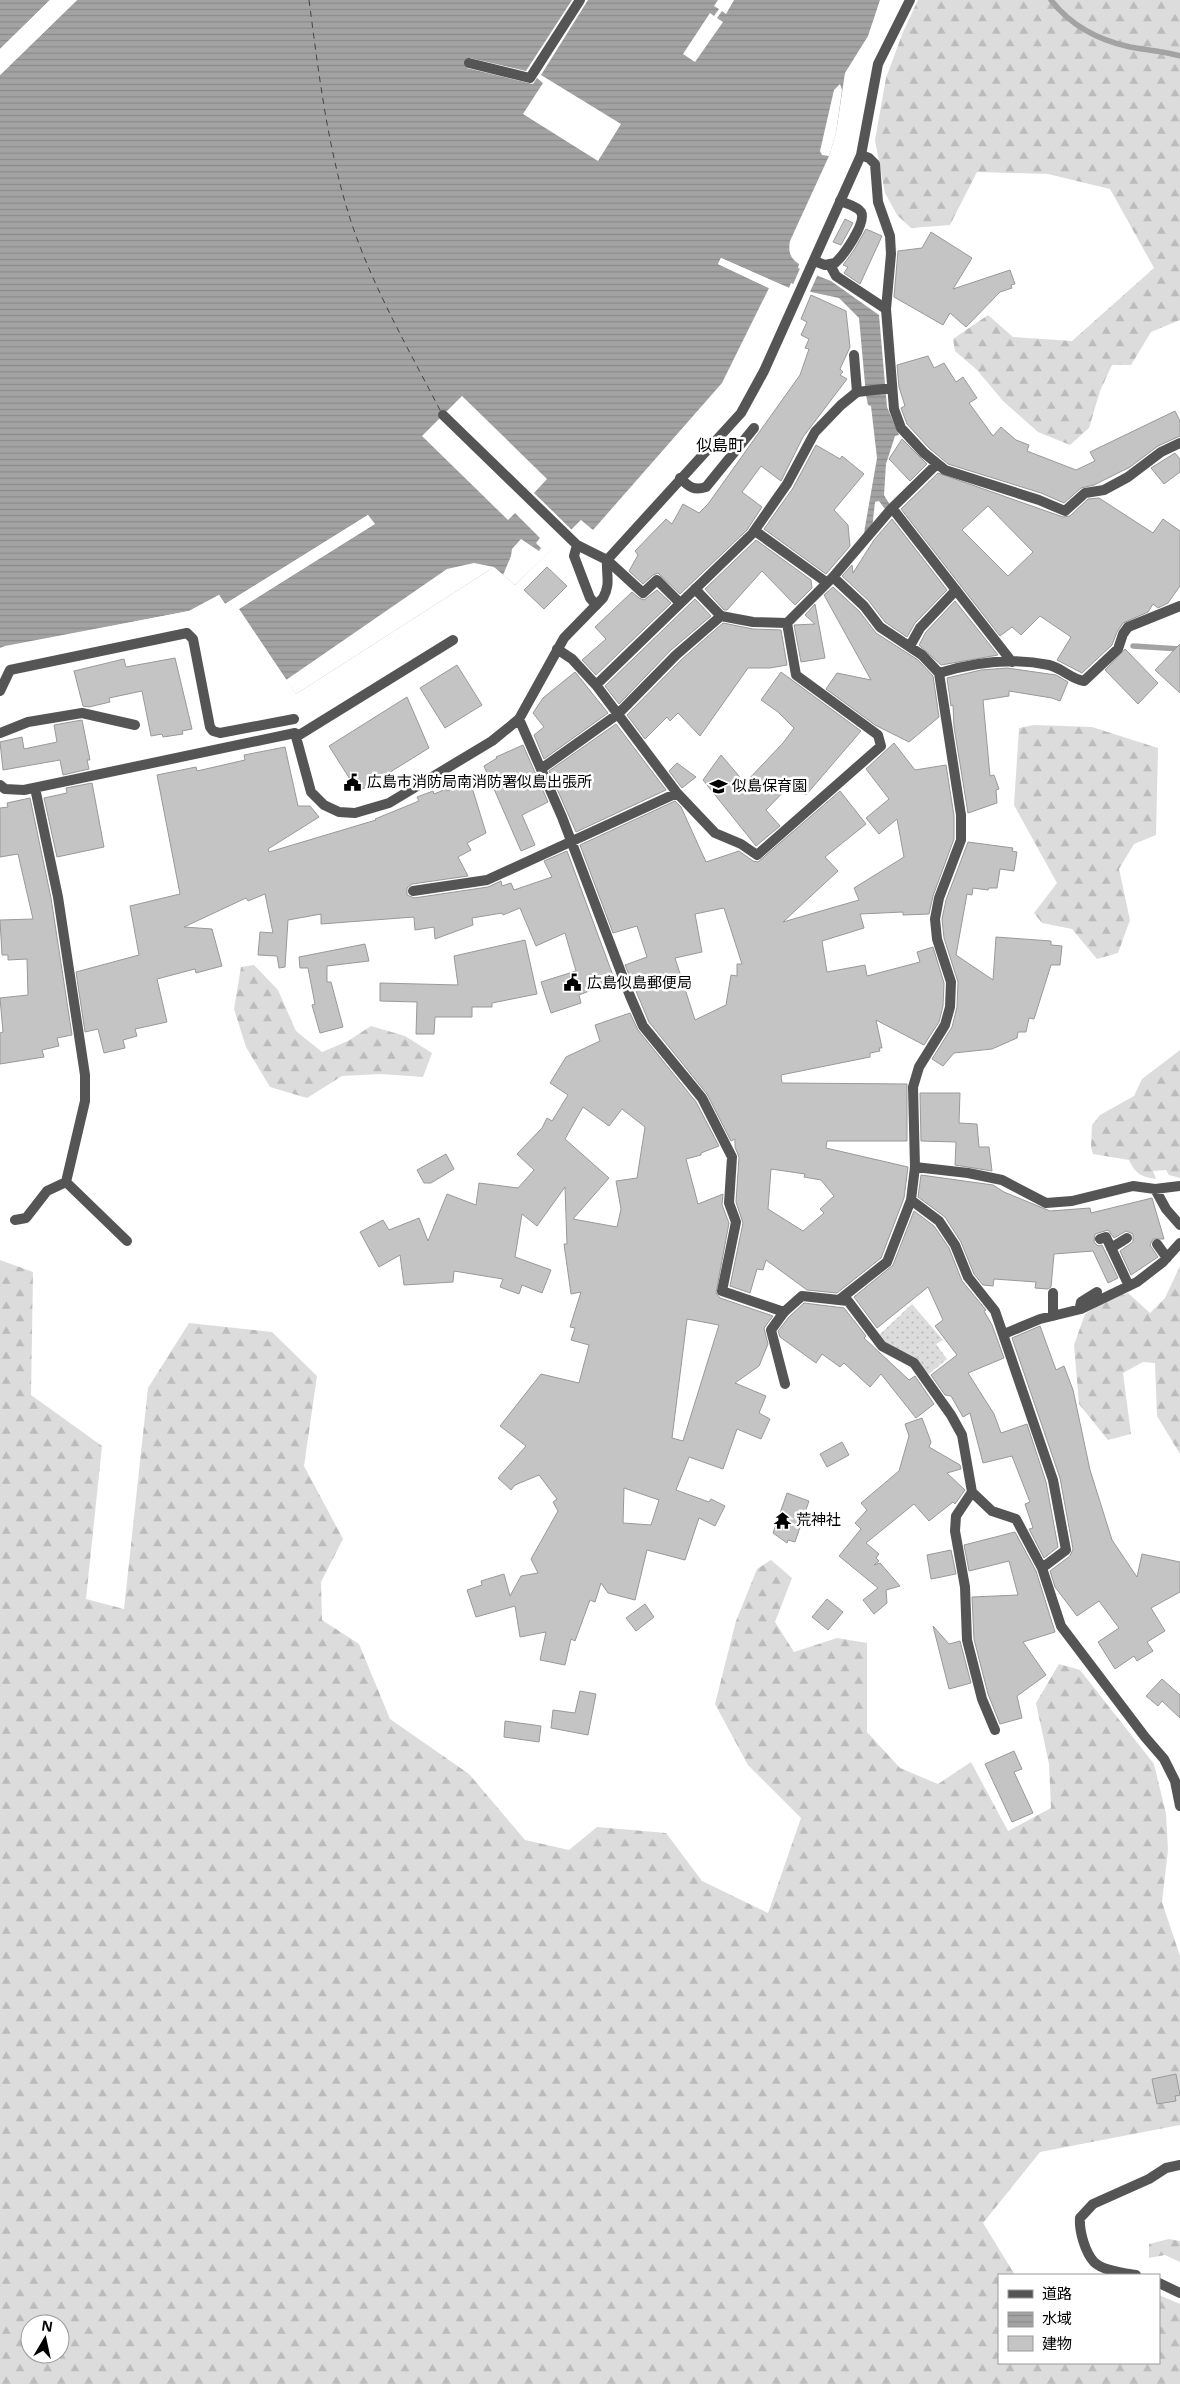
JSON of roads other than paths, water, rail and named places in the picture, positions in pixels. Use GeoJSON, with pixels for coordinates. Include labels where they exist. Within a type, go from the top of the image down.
{"type":"FeatureCollection","features":[{"type":"Feature","properties":{"kind":"street"},"geometry":{"type":"LineString","coordinates":[[469,63],[530,78],[580,0]]}},
{"type":"Feature","properties":{"kind":"street"},"geometry":{"type":"LineString","coordinates":[[0,785],[5,789],[24,790],[295,733],[311,792],[324,805],[339,812],[355,813],[389,803],[492,741],[519,718],[564,638],[608,590],[607,560],[741,413],[766,368],[861,155],[878,64],[910,0]]}},
{"type":"Feature","properties":{"kind":"street"},"geometry":{"type":"LineString","coordinates":[[861,155],[870,158],[874,164],[878,202],[890,236],[891,254],[886,308],[889,388],[894,409],[902,428],[937,464],[945,470],[1039,500],[1065,511],[1084,493],[1104,490],[1128,477],[1161,452],[1180,443]]}},
{"type":"Feature","properties":{"kind":"street"},"geometry":{"type":"LineString","coordinates":[[812,265],[830,265],[839,260],[862,221],[859,210],[840,201]]}},
{"type":"Feature","properties":{"kind":"street"},"geometry":{"type":"LineString","coordinates":[[830,265],[836,276],[886,308]]}},
{"type":"Feature","properties":{"kind":"street"},"geometry":{"type":"LineString","coordinates":[[854,355],[860,391]]}},
{"type":"Feature","properties":{"kind":"street"},"geometry":{"type":"LineString","coordinates":[[596,686],[754,531],[787,484],[815,432],[841,405],[860,391],[889,388]]}},
{"type":"Feature","properties":{"kind":"street"},"geometry":{"type":"LineString","coordinates":[[443,415],[577,544],[607,560],[643,593],[657,580],[680,604]]}},
{"type":"Feature","properties":{"kind":"street"},"geometry":{"type":"LineString","coordinates":[[680,478],[689,487],[695,489],[706,487],[754,428]]}},
{"type":"Feature","properties":{"kind":"street"},"geometry":{"type":"LineString","coordinates":[[695,589],[721,616],[753,622],[787,623],[829,580],[892,508],[937,464]]}},
{"type":"Feature","properties":{"kind":"street"},"geometry":{"type":"LineString","coordinates":[[892,508],[1012,662]]}},
{"type":"Feature","properties":{"kind":"street"},"geometry":{"type":"LineString","coordinates":[[754,531],[829,580],[864,606],[880,627],[910,646],[939,673],[961,815],[961,840],[939,898],[935,919],[937,938],[951,982],[950,1007],[945,1025],[919,1067],[913,1086],[915,1167],[911,1200],[887,1262],[839,1300]]}},
{"type":"Feature","properties":{"kind":"street"},"geometry":{"type":"LineString","coordinates":[[577,544],[574,556],[590,598],[596,605]]}},
{"type":"Feature","properties":{"kind":"street"},"geometry":{"type":"LineString","coordinates":[[910,646],[920,628],[956,590]]}},
{"type":"Feature","properties":{"kind":"street"},"geometry":{"type":"LineString","coordinates":[[939,673],[970,664],[992,661],[1012,662],[1051,666],[1084,681],[1118,649],[1123,634],[1128,627],[1180,606]]}},
{"type":"Feature","properties":{"kind":"street"},"geometry":{"type":"LineString","coordinates":[[541,769],[618,714],[676,655],[721,616]]}},
{"type":"Feature","properties":{"kind":"street"},"geometry":{"type":"LineString","coordinates":[[557,649],[572,659],[596,686],[677,793],[715,833],[741,844],[757,855],[881,746],[878,735],[796,675],[787,623]]}},
{"type":"Feature","properties":{"kind":"street"},"geometry":{"type":"LineString","coordinates":[[0,691],[10,670],[187,633],[193,639],[210,727],[213,731],[220,734],[294,720]]}},
{"type":"Feature","properties":{"kind":"street"},"geometry":{"type":"LineString","coordinates":[[296,737],[453,640]]}},
{"type":"Feature","properties":{"kind":"street"},"geometry":{"type":"LineString","coordinates":[[0,733],[28,722],[82,713],[135,725]]}},
{"type":"Feature","properties":{"kind":"street"},"geometry":{"type":"LineString","coordinates":[[519,718],[571,840],[643,1026],[702,1098],[732,1157],[729,1203],[736,1222],[722,1291],[784,1312]]}},
{"type":"Feature","properties":{"kind":"street"},"geometry":{"type":"LineString","coordinates":[[35,788],[58,897],[85,1075],[85,1101],[66,1182]]}},
{"type":"Feature","properties":{"kind":"street"},"geometry":{"type":"LineString","coordinates":[[413,890],[487,880],[677,793]]}},
{"type":"Feature","properties":{"kind":"street"},"geometry":{"type":"LineString","coordinates":[[915,1167],[968,1173],[1002,1180],[1046,1203],[1072,1201],[1133,1186],[1155,1189],[1180,1186]]}},
{"type":"Feature","properties":{"kind":"street"},"geometry":{"type":"LineString","coordinates":[[15,1220],[26,1218],[47,1191],[66,1182]]}},
{"type":"Feature","properties":{"kind":"street"},"geometry":{"type":"LineString","coordinates":[[66,1182],[127,1241]]}},
{"type":"Feature","properties":{"kind":"street"},"geometry":{"type":"LineString","coordinates":[[1155,1189],[1166,1209],[1180,1225]]}},
{"type":"Feature","properties":{"kind":"street"},"geometry":{"type":"LineString","coordinates":[[911,1200],[938,1221],[955,1245],[968,1277],[995,1312],[1004,1334],[1053,1480],[1066,1550],[1042,1568]]}},
{"type":"Feature","properties":{"kind":"street"},"geometry":{"type":"LineString","coordinates":[[1100,1239],[1106,1237],[1129,1286]]}},
{"type":"Feature","properties":{"kind":"street"},"geometry":{"type":"LineString","coordinates":[[1111,1248],[1127,1238]]}},
{"type":"Feature","properties":{"kind":"street"},"geometry":{"type":"LineString","coordinates":[[1004,1334],[1053,1316],[1080,1310],[1129,1286],[1167,1258],[1180,1243]]}},
{"type":"Feature","properties":{"kind":"street"},"geometry":{"type":"LineString","coordinates":[[1157,1244],[1167,1258]]}},
{"type":"Feature","properties":{"kind":"street"},"geometry":{"type":"LineString","coordinates":[[1080,1310],[1081,1302],[1097,1292]]}},
{"type":"Feature","properties":{"kind":"street"},"geometry":{"type":"LineString","coordinates":[[1053,1293],[1053,1316]]}},
{"type":"Feature","properties":{"kind":"street"},"geometry":{"type":"LineString","coordinates":[[785,1384],[771,1330],[784,1312],[802,1296],[848,1301],[882,1346],[914,1363],[951,1415],[962,1435],[972,1492],[992,1511],[1016,1519],[1042,1568],[1061,1626],[1145,1737],[1164,1759],[1175,1781],[1180,1806]]}},
{"type":"Feature","properties":{"kind":"street"},"geometry":{"type":"LineString","coordinates":[[972,1492],[956,1516],[955,1531],[965,1587],[967,1640],[982,1699],[995,1730]]}},
{"type":"Feature","properties":{"kind":"street"},"geometry":{"type":"LineString","coordinates":[[1130,2274],[1117,2272],[1095,2262],[1079,2232],[1080,2218],[1093,2204],[1149,2179],[1166,2168],[1180,2165]]}},
{"type":"Feature","properties":{"kind":"street"},"geometry":{"type":"LineString","coordinates":[[1160,2283],[1180,2293]]}},
{"type":"Feature","properties":{"kind":"water"},"geometry":{"type":"Polygon","coordinates":[[[0,0],[50,0],[0,49],[0,0]]]}},
{"type":"Feature","properties":{"kind":"water"},"geometry":{"type":"Polygon","coordinates":[[[77,0],[880,0],[868,36],[845,73],[836,133],[829,156],[790,241],[789,248],[790,254],[799,264],[798,268],[831,281],[879,315],[887,407],[899,435],[895,436],[886,464],[884,495],[890,505],[885,509],[879,501],[875,502],[872,529],[870,532],[864,533],[877,458],[871,406],[868,405],[866,395],[859,318],[839,298],[811,292],[791,283],[789,288],[721,258],[718,264],[769,288],[722,383],[593,530],[581,520],[515,585],[494,567],[296,694],[239,609],[374,524],[368,515],[225,604],[219,595],[189,611],[0,648],[0,75],[77,0]]]}},
{"type":"Feature","properties":{"kind":"waterway"},"geometry":{"type":"LineString","coordinates":[[1051,0],[1067,17],[1096,36],[1130,47],[1180,56]]}},
{"type":"Feature","properties":{"kind":"waterway"},"geometry":{"type":"LineString","coordinates":[[1133,646],[1180,649]]}},
{"type":"Feature","properties":{"kind":"place","name":"広島市消防局南消防署似島出張所"},"geometry":{"type":"Point","coordinates":[353,782]}},
{"type":"Feature","properties":{"kind":"place","name":"似島保育園"},"geometry":{"type":"Point","coordinates":[718,786]}},
{"type":"Feature","properties":{"kind":"place","name":"広島似島郵便局"},"geometry":{"type":"Point","coordinates":[573,983]}},
{"type":"Feature","properties":{"kind":"place","name":"荒神社"},"geometry":{"type":"Point","coordinates":[782,1520]}},
{"type":"Feature","properties":{"kind":"district","name":"似島町"},"geometry":{"type":"Point","coordinates":[720,445]}}]}
